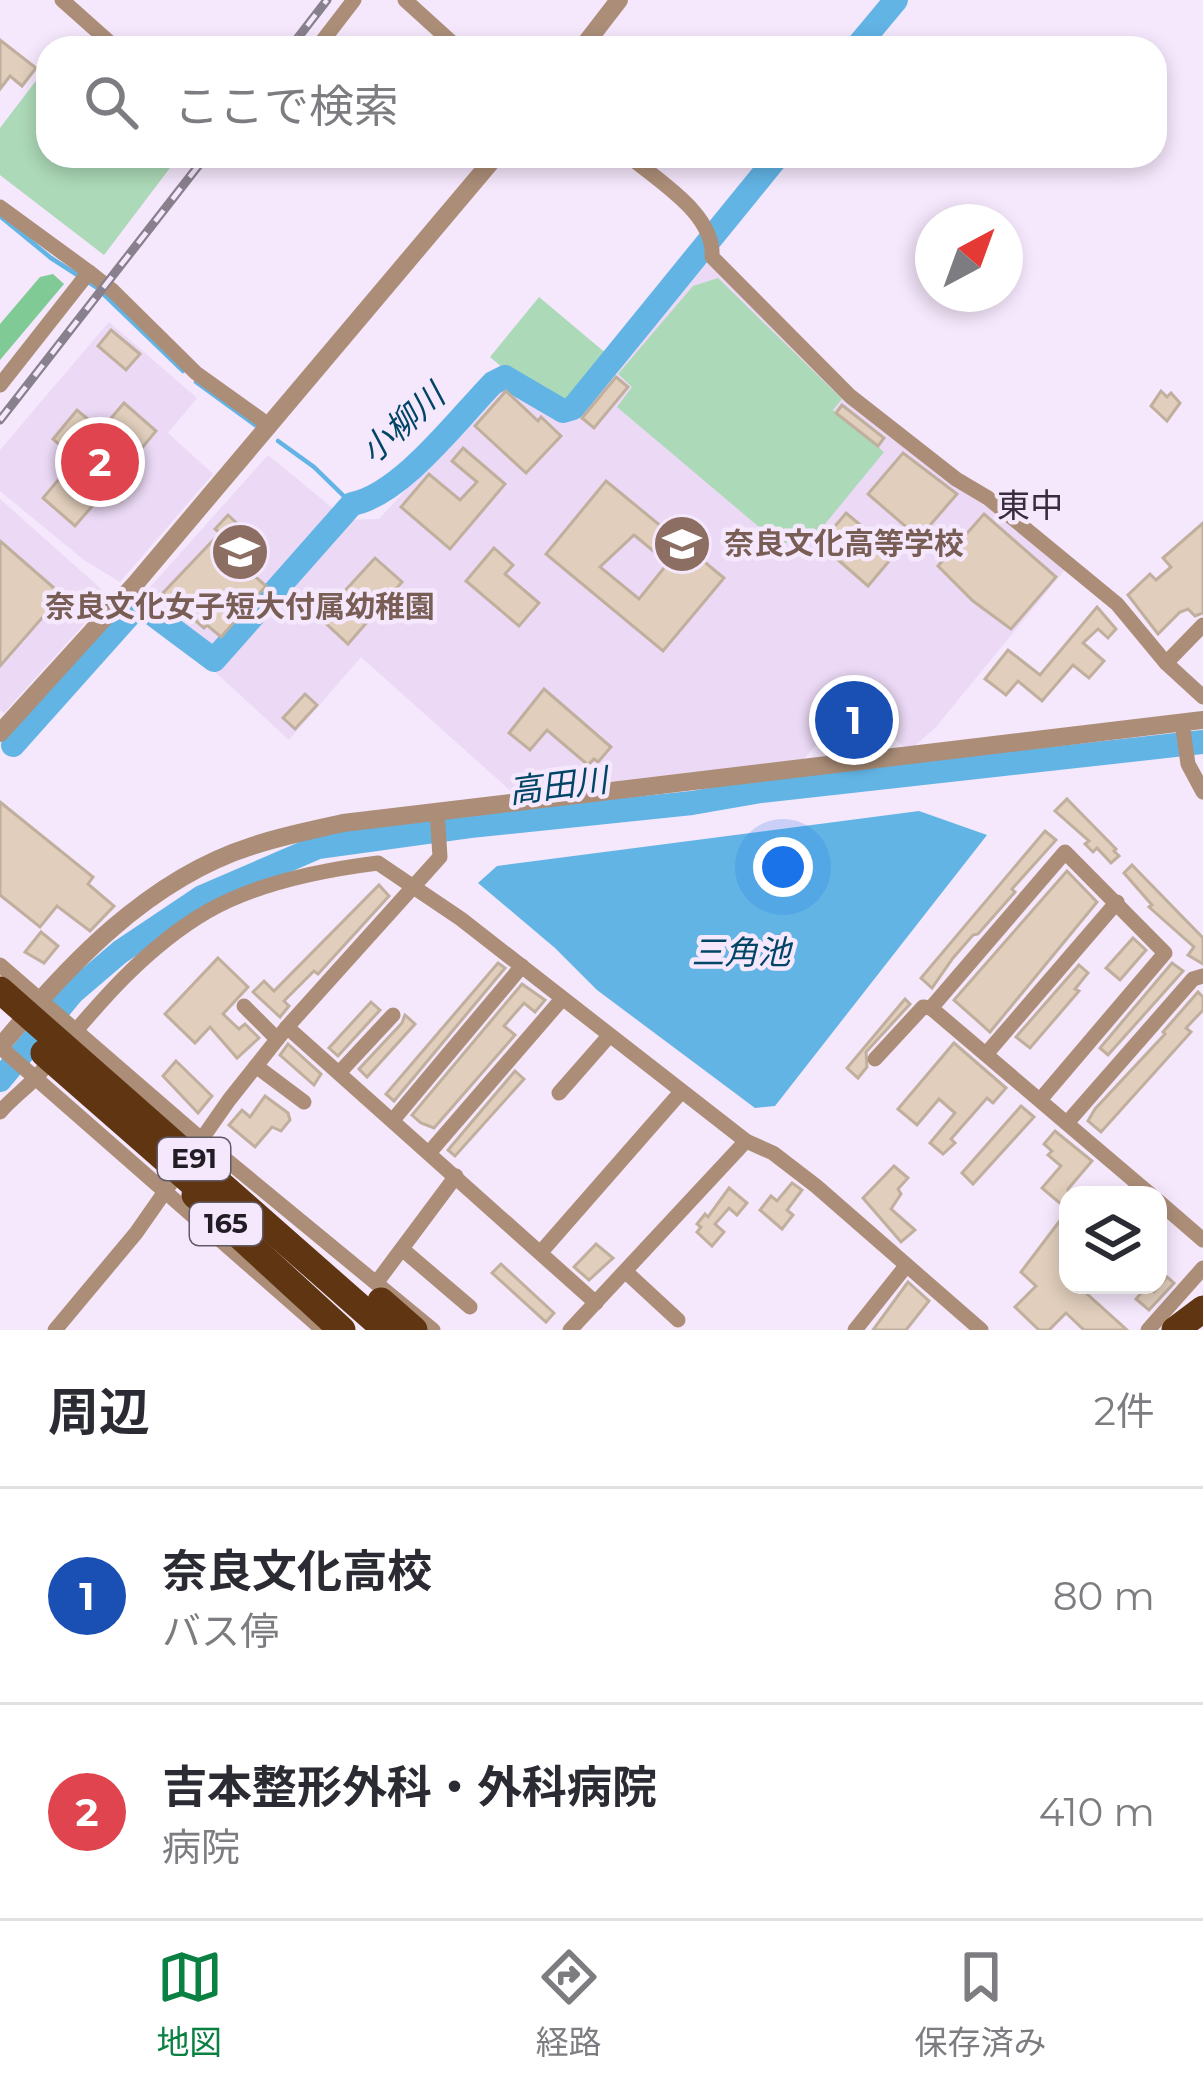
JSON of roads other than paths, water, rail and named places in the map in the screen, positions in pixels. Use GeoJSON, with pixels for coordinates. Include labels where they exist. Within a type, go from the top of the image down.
{"type":"FeatureCollection","features":[{"type":"Feature","properties":{"kind":"highway","name":"E91"},"geometry":{"type":"LineString","coordinates":[[0,989],[191,1144],[386,1330]]}},
{"type":"Feature","properties":{"kind":"highway","name":"E91"},"geometry":{"type":"LineString","coordinates":[[0,1014],[362,1330]]}},
{"type":"Feature","properties":{"kind":"highway","name":"165"},"geometry":{"type":"LineString","coordinates":[[113,1114],[165,1168],[342,1330]]}},
{"type":"Feature","properties":{"kind":"highway","name":"165"},"geometry":{"type":"LineString","coordinates":[[191,1144],[414,1330]]}},
{"type":"Feature","properties":{"kind":"highway"},"geometry":{"type":"LineString","coordinates":[[1174,1330],[1203,1309]]}},
{"type":"Feature","properties":{"kind":"street"},"geometry":{"type":"LineString","coordinates":[[62,0],[102,36]]}},
{"type":"Feature","properties":{"kind":"street"},"geometry":{"type":"LineString","coordinates":[[326,36],[354,0]]}},
{"type":"Feature","properties":{"kind":"street"},"geometry":{"type":"LineString","coordinates":[[405,0],[445,36]]}},
{"type":"Feature","properties":{"kind":"street"},"geometry":{"type":"LineString","coordinates":[[591,36],[619,0]]}},
{"type":"Feature","properties":{"kind":"street"},"geometry":{"type":"LineString","coordinates":[[0,733],[136,583],[486,168]]}},
{"type":"Feature","properties":{"kind":"street"},"geometry":{"type":"LineString","coordinates":[[643,168],[706,224],[712,257],[850,396],[956,479],[988,498],[1117,604],[1166,663],[1203,697]]}},
{"type":"Feature","properties":{"kind":"street"},"geometry":{"type":"LineString","coordinates":[[0,207],[89,272],[196,373],[270,426]]}},
{"type":"Feature","properties":{"kind":"street"},"geometry":{"type":"LineString","coordinates":[[0,385],[89,272]]}},
{"type":"Feature","properties":{"kind":"street"},"geometry":{"type":"LineString","coordinates":[[1166,663],[1203,625]]}},
{"type":"Feature","properties":{"kind":"street"},"geometry":{"type":"LineString","coordinates":[[322,1330],[2,1048],[143,901],[196,869],[251,846],[343,823],[1183,728],[1203,720]]}},
{"type":"Feature","properties":{"kind":"street"},"geometry":{"type":"LineString","coordinates":[[1183,728],[1188,764],[1203,792]]}},
{"type":"Feature","properties":{"kind":"street"},"geometry":{"type":"LineString","coordinates":[[55,1330],[166,1192],[191,1144],[282,1033],[440,856],[438,815]]}},
{"type":"Feature","properties":{"kind":"street"},"geometry":{"type":"LineString","coordinates":[[932,1008],[1065,852],[1165,953],[1040,1100]]}},
{"type":"Feature","properties":{"kind":"street"},"geometry":{"type":"LineString","coordinates":[[0,1112],[73,1027],[135,967],[207,912],[256,890],[378,863],[522,966],[746,1141],[773,1153],[817,1186],[981,1330]]}},
{"type":"Feature","properties":{"kind":"street"},"geometry":{"type":"LineString","coordinates":[[987,1053],[1117,902]]}},
{"type":"Feature","properties":{"kind":"street"},"geometry":{"type":"LineString","coordinates":[[0,965],[73,1027],[191,1144],[377,1282],[433,1330]]}},
{"type":"Feature","properties":{"kind":"street"},"geometry":{"type":"LineString","coordinates":[[393,1120],[522,966]]}},
{"type":"Feature","properties":{"kind":"street"},"geometry":{"type":"LineString","coordinates":[[1067,1123],[1193,979],[1203,976]]}},
{"type":"Feature","properties":{"kind":"street"},"geometry":{"type":"LineString","coordinates":[[429,1153],[562,999]]}},
{"type":"Feature","properties":{"kind":"street"},"geometry":{"type":"LineString","coordinates":[[244,1006],[339,1073],[596,1304]]}},
{"type":"Feature","properties":{"kind":"street"},"geometry":{"type":"LineString","coordinates":[[875,1059],[923,1007],[932,1008],[1140,1186]]}},
{"type":"Feature","properties":{"kind":"street"},"geometry":{"type":"LineString","coordinates":[[339,1073],[393,1015]]}},
{"type":"Feature","properties":{"kind":"street"},"geometry":{"type":"LineString","coordinates":[[559,1094],[608,1036]]}},
{"type":"Feature","properties":{"kind":"street"},"geometry":{"type":"LineString","coordinates":[[256,1066],[304,1102]]}},
{"type":"Feature","properties":{"kind":"street"},"geometry":{"type":"LineString","coordinates":[[541,1252],[681,1092]]}},
{"type":"Feature","properties":{"kind":"street"},"geometry":{"type":"LineString","coordinates":[[570,1330],[746,1141]]}},
{"type":"Feature","properties":{"kind":"street"},"geometry":{"type":"LineString","coordinates":[[377,1282],[456,1176]]}},
{"type":"Feature","properties":{"kind":"street"},"geometry":{"type":"LineString","coordinates":[[1167,1209],[1203,1240]]}},
{"type":"Feature","properties":{"kind":"street"},"geometry":{"type":"LineString","coordinates":[[402,1249],[470,1307]]}},
{"type":"Feature","properties":{"kind":"street"},"geometry":{"type":"LineString","coordinates":[[855,1330],[906,1266]]}},
{"type":"Feature","properties":{"kind":"street"},"geometry":{"type":"LineString","coordinates":[[1148,1330],[1203,1268]]}},
{"type":"Feature","properties":{"kind":"street"},"geometry":{"type":"LineString","coordinates":[[626,1272],[678,1320]]}},
{"type":"Feature","properties":{"kind":"water","name":"三角池"},"geometry":{"type":"Polygon","coordinates":[[[919,811],[987,835],[775,1106],[755,1108],[597,990],[478,883],[497,866],[919,811]]]}},
{"type":"Feature","properties":{"kind":"waterway","name":"小柳川"},"geometry":{"type":"LineString","coordinates":[[866,36],[896,0]]}},
{"type":"Feature","properties":{"kind":"waterway","name":"小柳川"},"geometry":{"type":"LineString","coordinates":[[13,745],[139,604],[214,660],[352,504],[371,498],[409,471],[493,383],[505,377],[563,411],[573,408],[768,168]]}},
{"type":"Feature","properties":{"kind":"waterway"},"geometry":{"type":"LineString","coordinates":[[0,216],[96,287],[183,371]]}},
{"type":"Feature","properties":{"kind":"waterway"},"geometry":{"type":"LineString","coordinates":[[196,382],[255,425]]}},
{"type":"Feature","properties":{"kind":"waterway"},"geometry":{"type":"LineString","coordinates":[[278,441],[352,504]]}},
{"type":"Feature","properties":{"kind":"waterway","name":"高田川"},"geometry":{"type":"LineString","coordinates":[[0,1080],[72,993],[120,952],[202,897],[318,847],[1203,742]]}},
{"type":"Feature","properties":{"kind":"railway"},"geometry":{"type":"LineString","coordinates":[[299,36],[327,0]]}},
{"type":"Feature","properties":{"kind":"railway"},"geometry":{"type":"LineString","coordinates":[[0,420],[197,168]]}},
{"type":"Feature","properties":{"kind":"place","name":"吉本整形外科・外科病院"},"geometry":{"type":"Point","coordinates":[100,462]}},
{"type":"Feature","properties":{"kind":"place","name":"奈良文化高等学校"},"geometry":{"type":"Point","coordinates":[682,544]}},
{"type":"Feature","properties":{"kind":"place","name":"奈良文化女子短大付属幼稚園"},"geometry":{"type":"Point","coordinates":[240,552]}},
{"type":"Feature","properties":{"kind":"place","name":"奈良文化高校"},"geometry":{"type":"Point","coordinates":[854,720]}},
{"type":"Feature","properties":{"kind":"district","name":"東中"},"geometry":{"type":"Point","coordinates":[1030,505]}}]}
